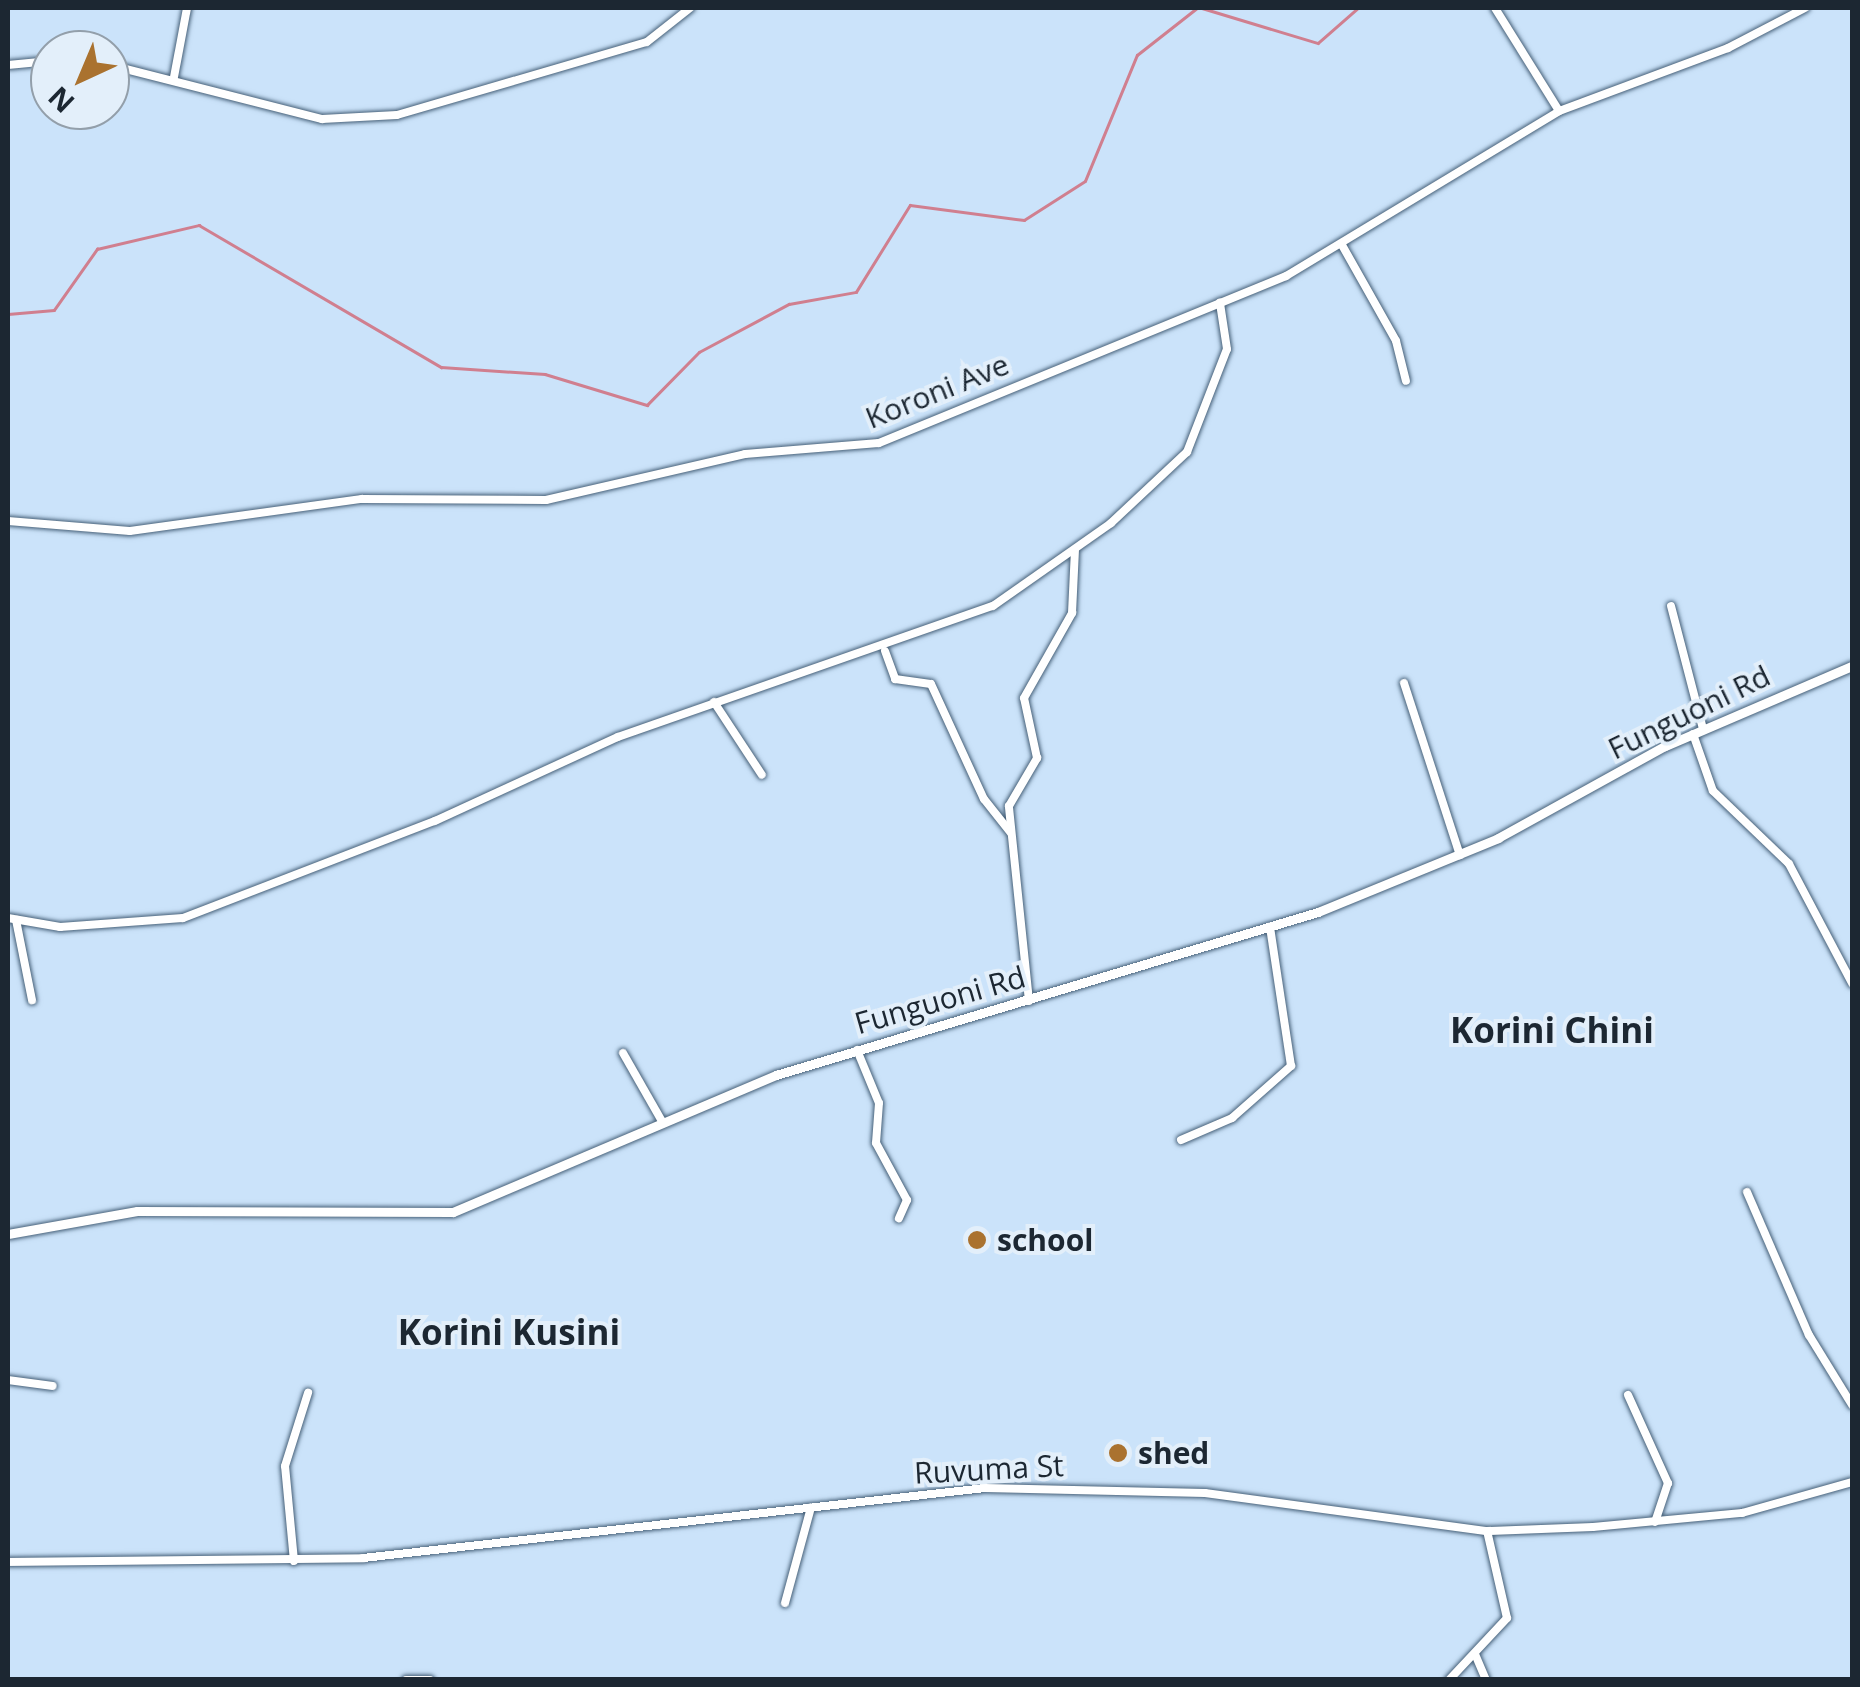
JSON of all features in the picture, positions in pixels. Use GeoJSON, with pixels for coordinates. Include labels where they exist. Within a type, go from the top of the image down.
{"type":"FeatureCollection","features":[{"type":"Feature","properties":{"kind":"street"},"geometry":{"type":"LineString","coordinates":[[174,77],[186,8]]}},
{"type":"Feature","properties":{"kind":"street"},"geometry":{"type":"LineString","coordinates":[[130,69],[322,118],[396,114],[647,42],[690,8]]}},
{"type":"Feature","properties":{"kind":"street"},"geometry":{"type":"LineString","coordinates":[[1495,8],[1559,111]]}},
{"type":"Feature","properties":{"kind":"street","name":"Koroni Ave"},"geometry":{"type":"LineString","coordinates":[[8,522],[155,530],[362,499],[546,500],[745,454],[858,447],[1220,303],[1342,245],[1559,111],[1728,48],[1805,8]]}},
{"type":"Feature","properties":{"kind":"street"},"geometry":{"type":"LineString","coordinates":[[1342,245],[1396,341],[1406,381]]}},
{"type":"Feature","properties":{"kind":"street"},"geometry":{"type":"LineString","coordinates":[[32,1000],[12,919],[184,918],[714,702],[885,651],[993,606],[1075,550],[1188,452],[1227,349],[1220,303]]}},
{"type":"Feature","properties":{"kind":"street"},"geometry":{"type":"LineString","coordinates":[[1029,1001],[1010,798],[1038,752],[1024,698],[1072,613],[1075,550]]}},
{"type":"Feature","properties":{"kind":"street"},"geometry":{"type":"LineString","coordinates":[[1672,606],[1713,791],[1789,864],[1852,983]]}},
{"type":"Feature","properties":{"kind":"street"},"geometry":{"type":"LineString","coordinates":[[885,651],[895,679],[930,684],[984,799],[1011,833]]}},
{"type":"Feature","properties":{"kind":"street","name":"Funguoni Rd"},"geometry":{"type":"LineString","coordinates":[[8,1234],[137,1211],[453,1212],[663,1123],[857,1050],[1270,927],[1460,854],[1698,731],[1852,666]]}},
{"type":"Feature","properties":{"kind":"street"},"geometry":{"type":"LineString","coordinates":[[1404,682],[1460,854]]}},
{"type":"Feature","properties":{"kind":"street"},"geometry":{"type":"LineString","coordinates":[[714,702],[762,775]]}},
{"type":"Feature","properties":{"kind":"street"},"geometry":{"type":"LineString","coordinates":[[1182,1140],[1232,1118],[1292,1066],[1270,927]]}},
{"type":"Feature","properties":{"kind":"street"},"geometry":{"type":"LineString","coordinates":[[857,1050],[879,1103],[876,1142],[908,1200],[899,1218]]}},
{"type":"Feature","properties":{"kind":"street"},"geometry":{"type":"LineString","coordinates":[[623,1053],[663,1123]]}},
{"type":"Feature","properties":{"kind":"street"},"geometry":{"type":"LineString","coordinates":[[1747,1192],[1809,1335],[1852,1405]]}},
{"type":"Feature","properties":{"kind":"street"},"geometry":{"type":"LineString","coordinates":[[8,1380],[52,1386]]}},
{"type":"Feature","properties":{"kind":"street"},"geometry":{"type":"LineString","coordinates":[[294,1562],[285,1466],[308,1393]]}},
{"type":"Feature","properties":{"kind":"street"},"geometry":{"type":"LineString","coordinates":[[1628,1394],[1668,1483],[1655,1522]]}},
{"type":"Feature","properties":{"kind":"street","name":"Ruvuma St"},"geometry":{"type":"LineString","coordinates":[[8,1562],[294,1562],[364,1558],[811,1506],[1073,1487],[1205,1493],[1487,1531],[1742,1513],[1852,1482]]}},
{"type":"Feature","properties":{"kind":"street"},"geometry":{"type":"LineString","coordinates":[[785,1603],[811,1506]]}},
{"type":"Feature","properties":{"kind":"street"},"geometry":{"type":"LineString","coordinates":[[1449,1680],[1475,1654],[1509,1608],[1487,1531]]}},
{"type":"Feature","properties":{"kind":"street"},"geometry":{"type":"LineString","coordinates":[[1475,1654],[1486,1680]]}},
{"type":"Feature","properties":{"kind":"street"},"geometry":{"type":"LineString","coordinates":[[406,1680],[430,1680]]}},
{"type":"Feature","properties":{"kind":"waterway"},"geometry":{"type":"LineString","coordinates":[[8,314],[54,310],[97,249],[199,225],[441,367],[545,374],[647,405],[699,352],[789,304],[856,292],[910,205],[1024,220],[1085,181],[1137,55],[1197,8]]}},
{"type":"Feature","properties":{"kind":"waterway"},"geometry":{"type":"LineString","coordinates":[[1202,8],[1318,43],[1358,8]]}},
{"type":"Feature","properties":{"kind":"place","name":"school"},"geometry":{"type":"Point","coordinates":[977,1240]}},
{"type":"Feature","properties":{"kind":"place","name":"shed"},"geometry":{"type":"Point","coordinates":[1118,1453]}},
{"type":"Feature","properties":{"kind":"district","name":"Korini Chini"},"geometry":{"type":"Point","coordinates":[1552,1030]}},
{"type":"Feature","properties":{"kind":"district","name":"Korini Kusini"},"geometry":{"type":"Point","coordinates":[509,1332]}}]}
